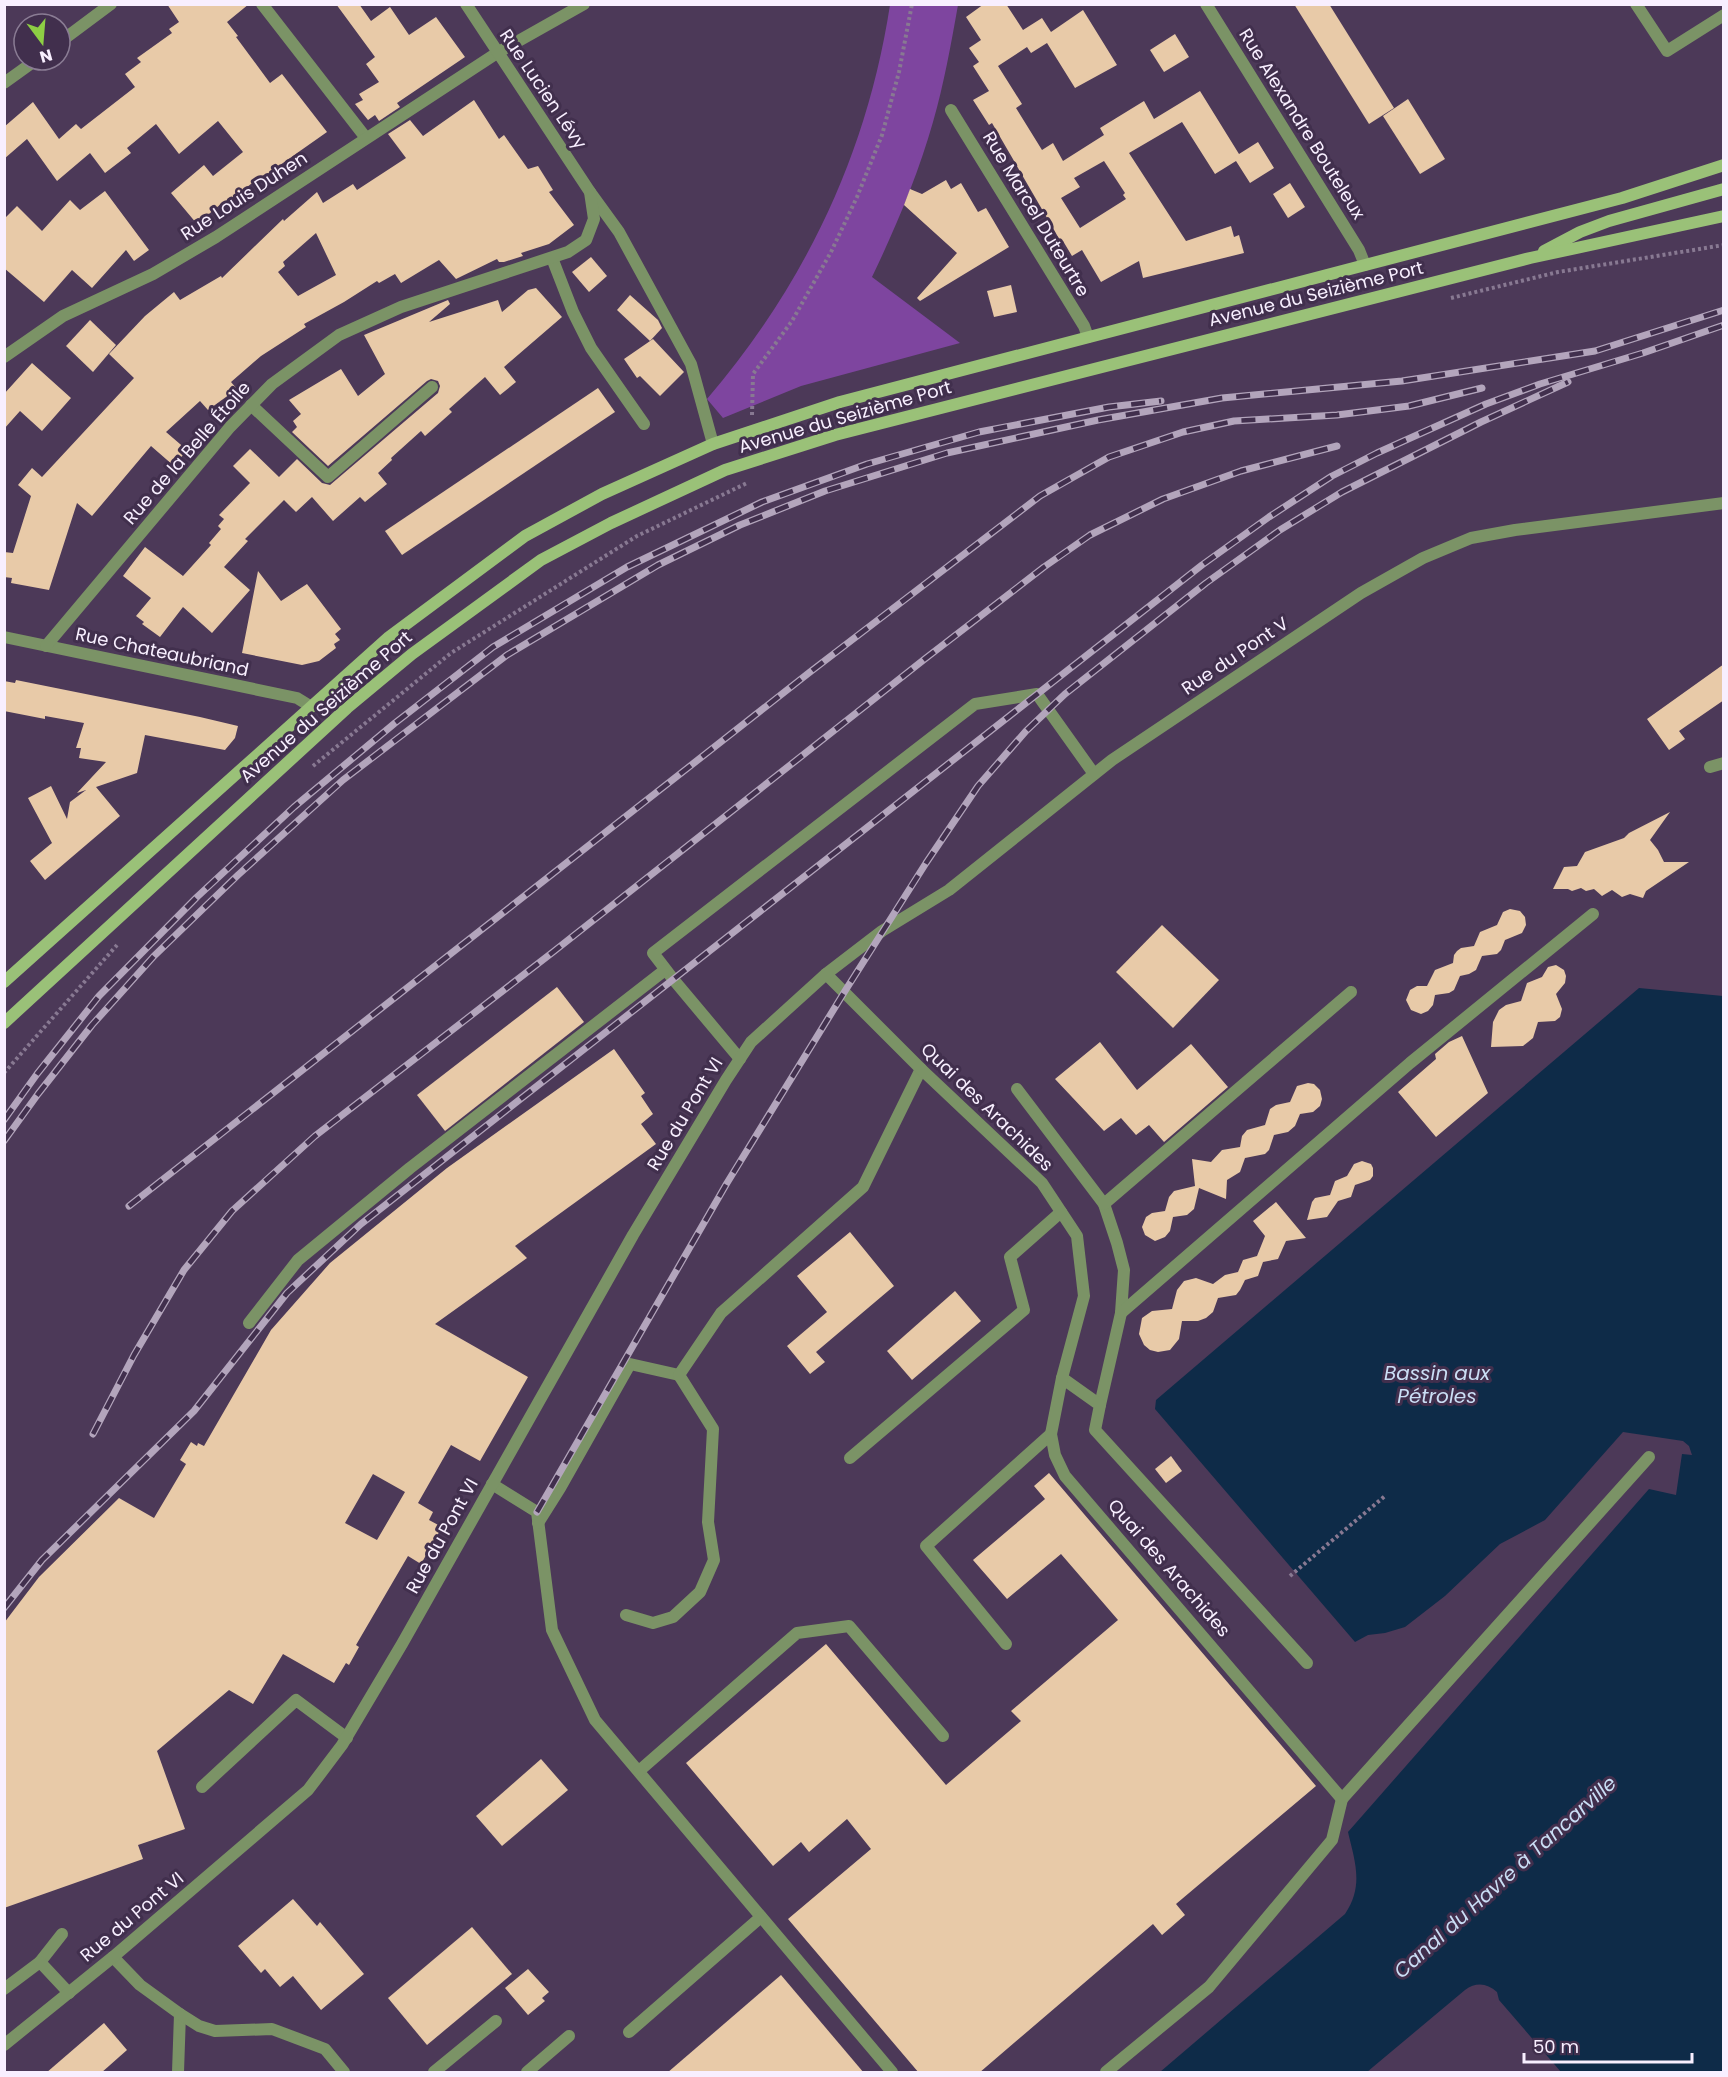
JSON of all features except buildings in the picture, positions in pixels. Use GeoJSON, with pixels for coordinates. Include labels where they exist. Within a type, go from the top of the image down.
{"type":"FeatureCollection","features":[{"type":"Feature","properties":{"kind":"main road","name":"Avenue du Seizième Port"},"geometry":{"type":"LineString","coordinates":[[4,982],[389,637],[525,536],[602,494],[713,444],[840,402],[1622,198],[1724,165]]}},
{"type":"Feature","properties":{"kind":"main road"},"geometry":{"type":"LineString","coordinates":[[1530,258],[1580,232],[1609,221],[1724,189]]}},
{"type":"Feature","properties":{"kind":"main road","name":"Avenue du Seizième Port"},"geometry":{"type":"LineString","coordinates":[[4,1023],[347,708],[412,654],[541,560],[611,523],[725,470],[835,435],[1530,258],[1724,216]]}},
{"type":"Feature","properties":{"kind":"street"},"geometry":{"type":"LineString","coordinates":[[72,33],[111,4]]}},
{"type":"Feature","properties":{"kind":"street"},"geometry":{"type":"LineString","coordinates":[[262,4],[366,138]]}},
{"type":"Feature","properties":{"kind":"street","name":"Rue Lucien Lévy"},"geometry":{"type":"LineString","coordinates":[[466,4],[619,232],[691,364],[713,444]]}},
{"type":"Feature","properties":{"kind":"street","name":"Rue Louis Duhen"},"geometry":{"type":"LineString","coordinates":[[4,357],[63,316],[153,274],[216,237],[497,53],[584,4]]}},
{"type":"Feature","properties":{"kind":"street","name":"Rue Alexandre Bouteleux"},"geometry":{"type":"LineString","coordinates":[[1206,4],[1359,250],[1365,265]]}},
{"type":"Feature","properties":{"kind":"street"},"geometry":{"type":"LineString","coordinates":[[1636,4],[1667,51],[1724,15]]}},
{"type":"Feature","properties":{"kind":"street"},"geometry":{"type":"LineString","coordinates":[[4,83],[19,72]]}},
{"type":"Feature","properties":{"kind":"street","name":"Rue Marcel Duteurtre"},"geometry":{"type":"LineString","coordinates":[[951,110],[1084,326],[1088,337]]}},
{"type":"Feature","properties":{"kind":"street","name":"Rue de la Belle Étoile"},"geometry":{"type":"LineString","coordinates":[[46,646],[230,427],[272,384],[339,335],[401,307],[568,252],[586,240],[594,219],[590,192]]}},
{"type":"Feature","properties":{"kind":"street"},"geometry":{"type":"LineString","coordinates":[[552,258],[573,312],[591,348],[645,424]]}},
{"type":"Feature","properties":{"kind":"street"},"geometry":{"type":"LineString","coordinates":[[251,405],[328,477],[432,387]]}},
{"type":"Feature","properties":{"kind":"street","name":"Rue du Pont V"},"geometry":{"type":"LineString","coordinates":[[826,974],[882,931],[949,890],[1112,760],[1361,593],[1423,558],[1471,538],[1515,530],[1724,503]]}},
{"type":"Feature","properties":{"kind":"street","name":"Rue Chateaubriand"},"geometry":{"type":"LineString","coordinates":[[4,637],[297,698],[310,706]]}},
{"type":"Feature","properties":{"kind":"street"},"geometry":{"type":"LineString","coordinates":[[740,1059],[653,953],[975,704],[1037,694],[1094,774]]}},
{"type":"Feature","properties":{"kind":"street"},"geometry":{"type":"LineString","coordinates":[[1710,767],[1724,763]]}},
{"type":"Feature","properties":{"kind":"street"},"geometry":{"type":"LineString","coordinates":[[1121,1312],[1410,1063],[1593,914]]}},
{"type":"Feature","properties":{"kind":"street"},"geometry":{"type":"LineString","coordinates":[[249,1323],[298,1260],[410,1168],[665,970]]}},
{"type":"Feature","properties":{"kind":"street","name":"Rue du Pont VI"},"geometry":{"type":"LineString","coordinates":[[4,2045],[112,1957],[308,1790],[347,1738],[633,1235],[740,1059],[751,1042],[826,974]]}},
{"type":"Feature","properties":{"kind":"street","name":"Quai des Arachides"},"geometry":{"type":"LineString","coordinates":[[826,974],[921,1069],[1042,1184],[1077,1236],[1084,1296],[1062,1378],[1051,1434],[1054,1455],[1065,1476],[1342,1799]]}},
{"type":"Feature","properties":{"kind":"street"},"geometry":{"type":"LineString","coordinates":[[1104,1203],[1351,992]]}},
{"type":"Feature","properties":{"kind":"street"},"geometry":{"type":"LineString","coordinates":[[679,1375],[721,1313],[863,1186],[921,1069]]}},
{"type":"Feature","properties":{"kind":"street"},"geometry":{"type":"LineString","coordinates":[[1017,1089],[1104,1203],[1124,1270],[1121,1312],[1095,1430],[1307,1664]]}},
{"type":"Feature","properties":{"kind":"street"},"geometry":{"type":"LineString","coordinates":[[850,1458],[1024,1310],[1010,1257],[1060,1212]]}},
{"type":"Feature","properties":{"kind":"street"},"geometry":{"type":"LineString","coordinates":[[538,1523],[630,1364],[679,1375],[713,1430],[708,1522],[714,1560],[700,1592],[673,1617],[653,1623],[626,1615]]}},
{"type":"Feature","properties":{"kind":"street"},"geometry":{"type":"LineString","coordinates":[[1062,1378],[1100,1405]]}},
{"type":"Feature","properties":{"kind":"street"},"geometry":{"type":"LineString","coordinates":[[1006,1644],[926,1546],[1051,1434]]}},
{"type":"Feature","properties":{"kind":"street"},"geometry":{"type":"LineString","coordinates":[[1106,2073],[1209,1987],[1332,1840],[1342,1799],[1649,1458]]}},
{"type":"Feature","properties":{"kind":"street"},"geometry":{"type":"LineString","coordinates":[[492,1484],[537,1512],[552,1630],[595,1720],[892,2073]]}},
{"type":"Feature","properties":{"kind":"street"},"geometry":{"type":"LineString","coordinates":[[639,1771],[797,1633],[849,1626],[943,1736]]}},
{"type":"Feature","properties":{"kind":"street"},"geometry":{"type":"LineString","coordinates":[[202,1787],[296,1700],[347,1738]]}},
{"type":"Feature","properties":{"kind":"street"},"geometry":{"type":"LineString","coordinates":[[629,2032],[761,1917]]}},
{"type":"Feature","properties":{"kind":"street"},"geometry":{"type":"LineString","coordinates":[[4,1989],[40,1962],[62,1934]]}},
{"type":"Feature","properties":{"kind":"street"},"geometry":{"type":"LineString","coordinates":[[112,1957],[140,1985],[200,2026],[215,2031],[272,2029],[325,2049],[344,2073]]}},
{"type":"Feature","properties":{"kind":"street"},"geometry":{"type":"LineString","coordinates":[[40,1962],[69,1993]]}},
{"type":"Feature","properties":{"kind":"street"},"geometry":{"type":"LineString","coordinates":[[178,2073],[180,2014]]}},
{"type":"Feature","properties":{"kind":"street"},"geometry":{"type":"LineString","coordinates":[[434,2073],[496,2021]]}},
{"type":"Feature","properties":{"kind":"street"},"geometry":{"type":"LineString","coordinates":[[527,2073],[569,2036]]}},
{"type":"Feature","properties":{"kind":"path"},"geometry":{"type":"LineString","coordinates":[[752,430],[753,374],[792,321],[831,252],[857,197],[882,135],[899,72],[912,4]]}},
{"type":"Feature","properties":{"kind":"path"},"geometry":{"type":"LineString","coordinates":[[1442,300],[1558,272],[1724,245]]}},
{"type":"Feature","properties":{"kind":"path"},"geometry":{"type":"LineString","coordinates":[[305,772],[451,653],[637,536],[750,482]]}},
{"type":"Feature","properties":{"kind":"path"},"geometry":{"type":"LineString","coordinates":[[4,1073],[119,943]]}},
{"type":"Feature","properties":{"kind":"path"},"geometry":{"type":"LineString","coordinates":[[1290,1576],[1385,1496]]}},
{"type":"Feature","properties":{"kind":"shaded area"},"geometry":{"type":"Polygon","coordinates":[[[890,5],[958,5],[944,79],[921,162],[872,277],[960,343],[801,386],[723,418],[707,399],[774,310],[827,215],[848,165],[865,113],[880,60],[890,5]]]}},
{"type":"Feature","properties":{"kind":"water"},"geometry":{"type":"Polygon","coordinates":[[[1639,988],[1723,996],[1723,2072],[1561,2072],[1499,2000],[1497,1992],[1481,1985],[1465,1990],[1367,2072],[1160,2072],[1345,1914],[1351,1904],[1356,1884],[1355,1864],[1348,1832],[1649,1489],[1676,1495],[1682,1454],[1692,1455],[1689,1446],[1683,1441],[1623,1432],[1545,1520],[1500,1544],[1445,1596],[1405,1627],[1368,1635],[1355,1642],[1155,1409],[1156,1400],[1639,988]]]}},
{"type":"Feature","properties":{"kind":"railway"},"geometry":{"type":"LineString","coordinates":[[4,1141],[92,1025],[154,956],[238,875],[343,780],[507,655],[658,565],[740,525],[825,491],[947,453],[1098,420],[1222,398],[1402,381],[1595,351],[1724,310]]}},
{"type":"Feature","properties":{"kind":"railway"},"geometry":{"type":"LineString","coordinates":[[4,1608],[42,1560],[194,1411],[287,1293],[361,1224],[1202,565],[1332,476],[1377,453],[1486,404],[1540,384],[1643,353],[1724,325]]}},
{"type":"Feature","properties":{"kind":"railway"},"geometry":{"type":"LineString","coordinates":[[537,1512],[727,1183],[845,991],[978,786],[1026,731],[1065,694],[1206,583],[1280,530],[1342,492],[1481,422],[1568,382]]}},
{"type":"Feature","properties":{"kind":"railway"},"geometry":{"type":"LineString","coordinates":[[129,1206],[810,672],[1040,496],[1109,457],[1183,432],[1234,421],[1337,415],[1409,406],[1482,388]]}},
{"type":"Feature","properties":{"kind":"railway"},"geometry":{"type":"LineString","coordinates":[[4,1120],[99,996],[197,897],[294,807],[395,723],[493,647],[627,567],[762,502],[867,464],[979,432],[1109,407],[1161,401]]}},
{"type":"Feature","properties":{"kind":"railway"},"geometry":{"type":"LineString","coordinates":[[93,1434],[134,1355],[184,1270],[232,1211],[315,1136],[926,658],[1044,567],[1090,535],[1163,499],[1241,471],[1337,446]]}},
{"type":"Feature","properties":{"kind":"water label","name":"Bassin aux Pétroles"},"geometry":{"type":"Point","coordinates":[1437,1384]}},
{"type":"Feature","properties":{"kind":"water label","name":"Canal du Havre à Tancarville"},"geometry":{"type":"Point","coordinates":[1505,1877]}}]}
